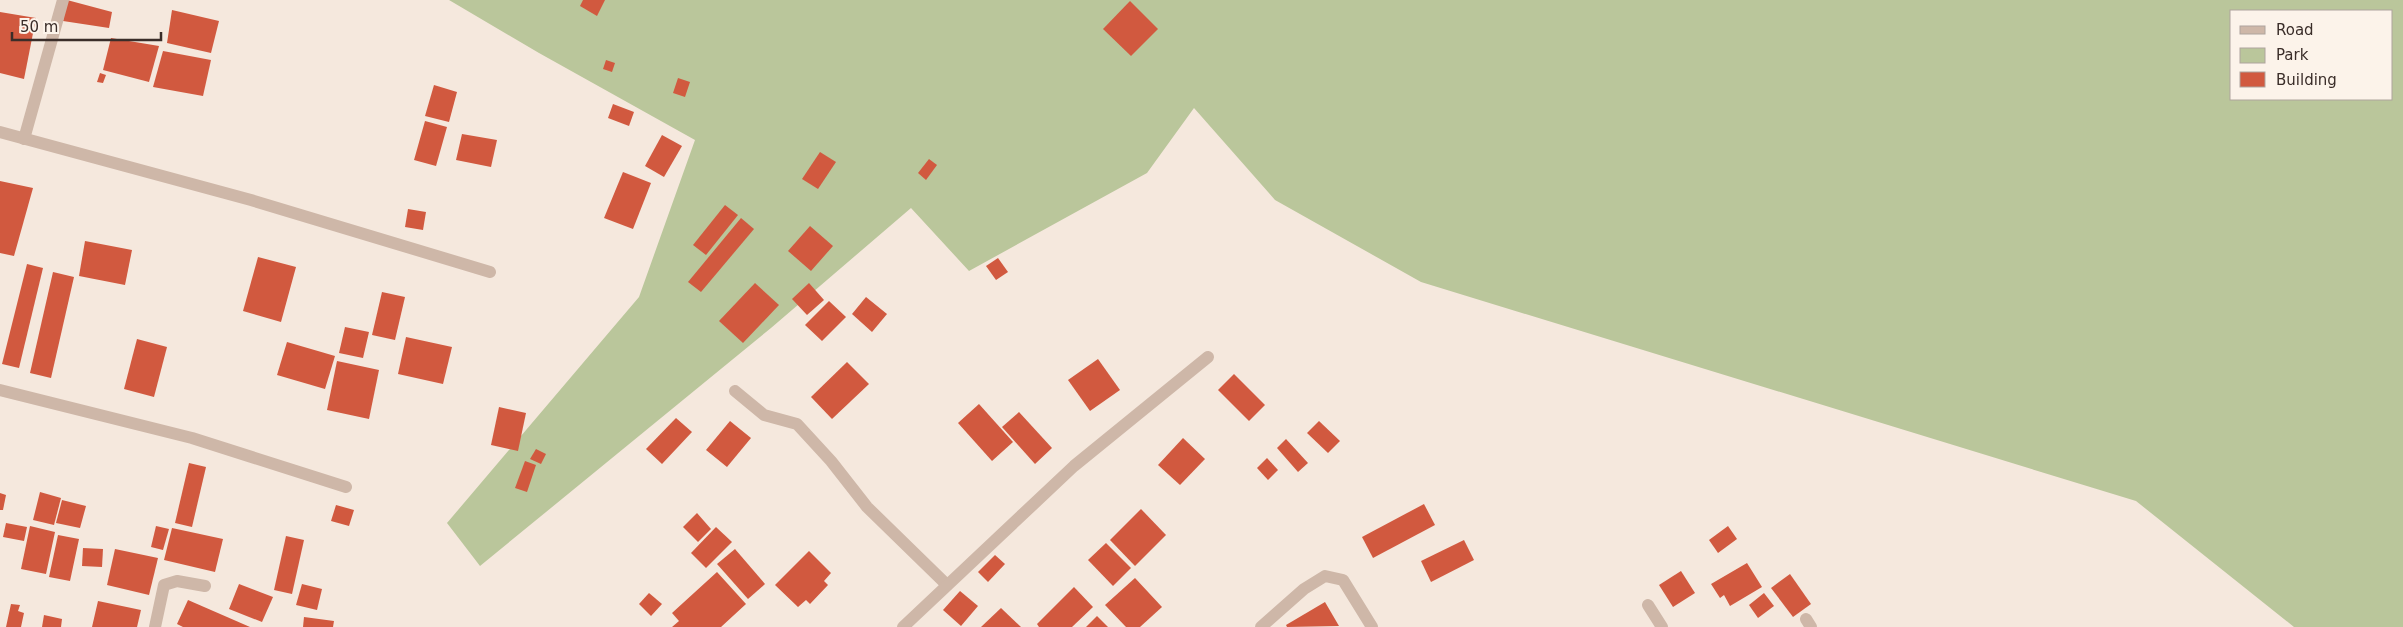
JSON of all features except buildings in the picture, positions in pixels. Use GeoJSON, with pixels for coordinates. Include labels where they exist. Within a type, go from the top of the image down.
{"type":"FeatureCollection","features":[{"type":"Feature","properties":{"kind":"street"},"geometry":{"type":"LineString","coordinates":[[24,139],[63,0]]}},
{"type":"Feature","properties":{"kind":"street"},"geometry":{"type":"LineString","coordinates":[[0,132],[251,200],[490,272]]}},
{"type":"Feature","properties":{"kind":"street"},"geometry":{"type":"LineString","coordinates":[[903,627],[1074,466],[1208,357]]}},
{"type":"Feature","properties":{"kind":"street"},"geometry":{"type":"LineString","coordinates":[[0,390],[192,438],[346,487]]}},
{"type":"Feature","properties":{"kind":"street"},"geometry":{"type":"LineString","coordinates":[[735,391],[764,415],[797,424],[831,461],[867,507],[947,585]]}},
{"type":"Feature","properties":{"kind":"street"},"geometry":{"type":"LineString","coordinates":[[1262,627],[1304,588],[1325,576],[1344,580],[1372,627]]}},
{"type":"Feature","properties":{"kind":"street"},"geometry":{"type":"LineString","coordinates":[[155,627],[164,585],[178,581],[205,586]]}},
{"type":"Feature","properties":{"kind":"street"},"geometry":{"type":"LineString","coordinates":[[1648,605],[1662,627]]}},
{"type":"Feature","properties":{"kind":"green space"},"geometry":{"type":"Polygon","coordinates":[[[449,0],[2403,0],[2403,627],[2294,627],[2136,501],[1421,282],[1275,200],[1194,108],[1147,173],[969,271],[911,208],[771,328],[480,566],[447,523],[639,297],[695,140],[539,53],[449,0]]]}}]}
